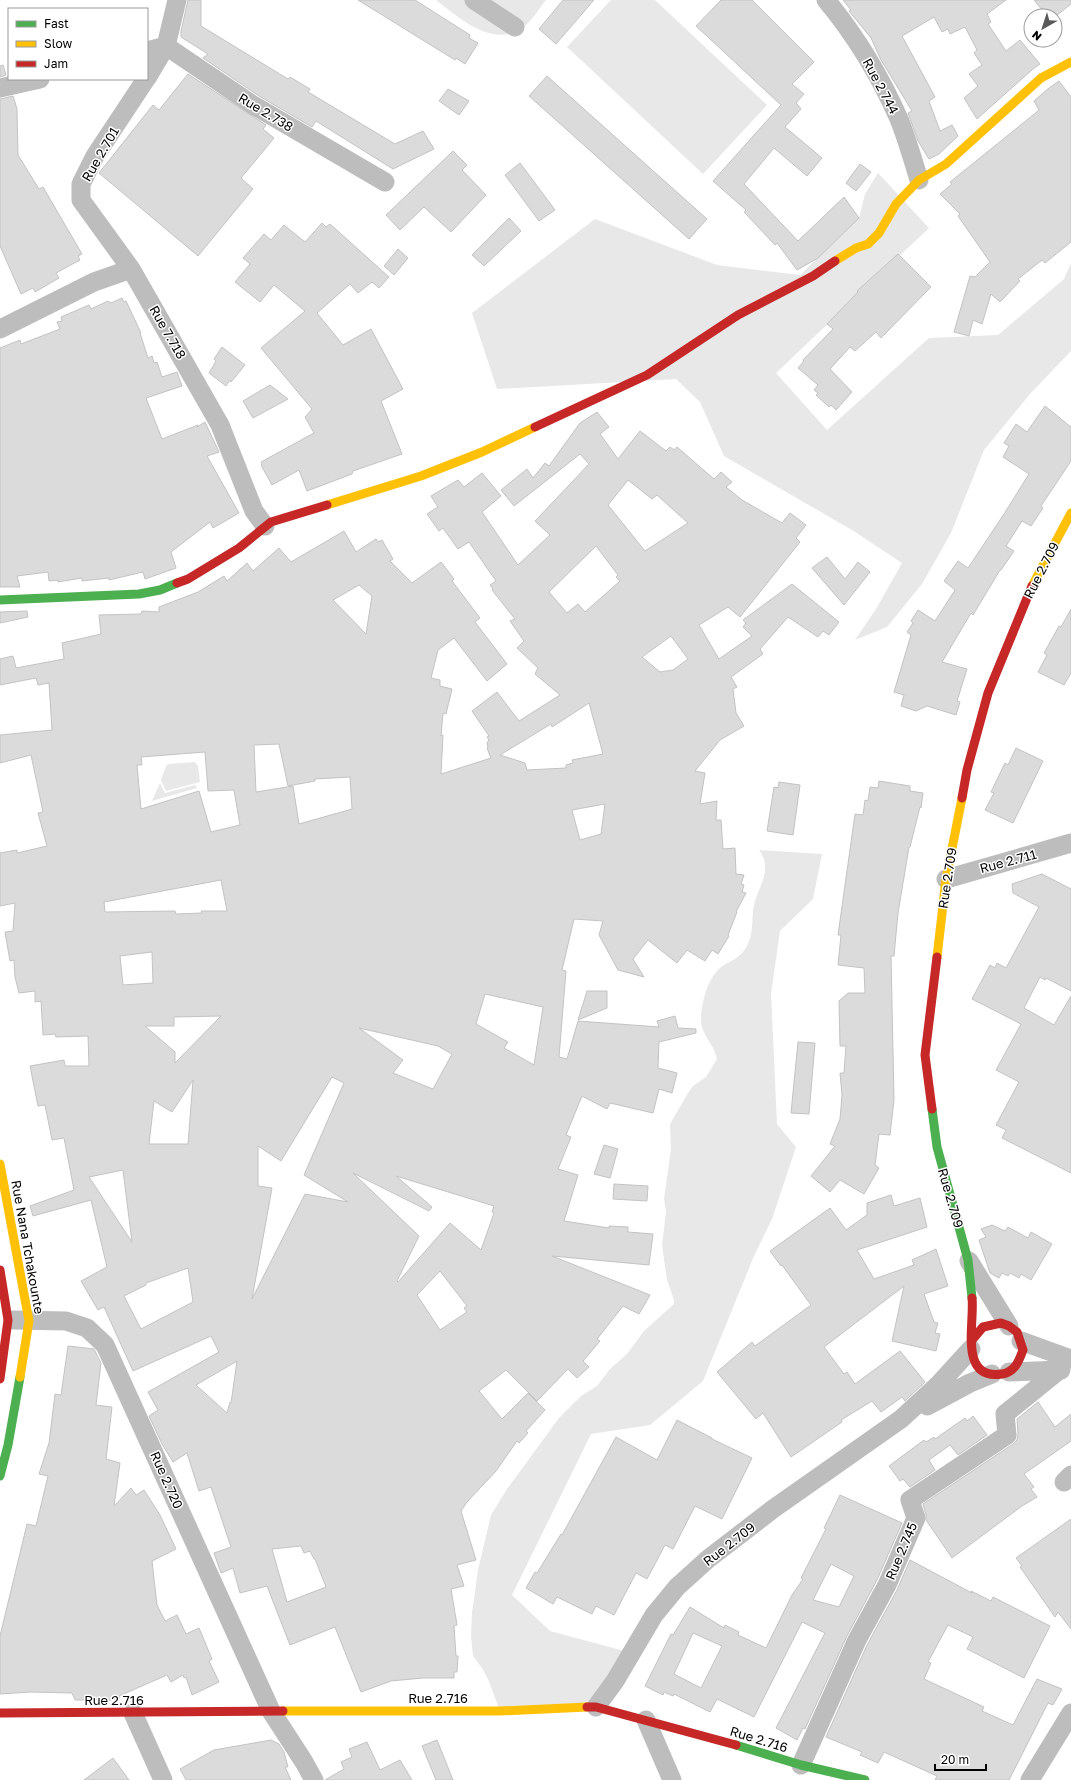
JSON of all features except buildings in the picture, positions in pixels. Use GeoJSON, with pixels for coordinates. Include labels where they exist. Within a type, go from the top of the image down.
{"type":"FeatureCollection","features":[{"type":"Feature","properties":{"kind":"street","name":"Rue 2.701"},"geometry":{"type":"LineString","coordinates":[[148,76],[166,46],[177,0]]}},
{"type":"Feature","properties":{"kind":"street"},"geometry":{"type":"LineString","coordinates":[[474,0],[514,27]]}},
{"type":"Feature","properties":{"kind":"street","name":"Rue 2 744"},"geometry":{"type":"LineString","coordinates":[[826,0],[849,28],[874,70],[899,120],[920,180]]}},
{"type":"Feature","properties":{"kind":"street"},"geometry":{"type":"LineString","coordinates":[[148,51],[166,46]]}},
{"type":"Feature","properties":{"kind":"street","name":"Rue 2.738"},"geometry":{"type":"LineString","coordinates":[[166,46],[253,105],[385,182]]}},
{"type":"Feature","properties":{"kind":"street"},"geometry":{"type":"LineString","coordinates":[[0,600],[139,594],[160,590],[188,580],[214,565],[239,548],[265,526],[280,519],[435,471],[482,452],[646,375],[738,315],[813,276],[856,248],[868,244],[879,233],[896,204],[908,190],[920,180],[946,164],[1041,78],[1071,62]]}},
{"type":"Feature","properties":{"kind":"street"},"geometry":{"type":"LineString","coordinates":[[0,88],[36,80]]}},
{"type":"Feature","properties":{"kind":"street","name":"Rue 2.701"},"geometry":{"type":"LineString","coordinates":[[131,269],[81,200],[81,184],[95,156],[146,80]]}},
{"type":"Feature","properties":{"kind":"street"},"geometry":{"type":"LineString","coordinates":[[0,329],[94,282],[131,269]]}},
{"type":"Feature","properties":{"kind":"street","name":"Rue 7.718"},"geometry":{"type":"LineString","coordinates":[[131,269],[220,425],[254,511],[265,526]]}},
{"type":"Feature","properties":{"kind":"street","name":"Rue 2.709"},"geometry":{"type":"LineString","coordinates":[[972,1345],[973,1303],[968,1260],[937,1147],[925,1055],[946,879],[967,770],[988,693],[1034,582],[1071,513]]}},
{"type":"Feature","properties":{"kind":"street","name":"Rue 2.711"},"geometry":{"type":"LineString","coordinates":[[946,879],[1071,843]]}},
{"type":"Feature","properties":{"kind":"street","name":"Rue Nana Tchakounte"},"geometry":{"type":"LineString","coordinates":[[0,1164],[29,1321],[8,1445],[0,1476]]}},
{"type":"Feature","properties":{"kind":"street","name":"Rue 2.709"},"geometry":{"type":"LineString","coordinates":[[968,1260],[1010,1326]]}},
{"type":"Feature","properties":{"kind":"street"},"geometry":{"type":"LineString","coordinates":[[0,1270],[4,1320],[0,1379]]}},
{"type":"Feature","properties":{"kind":"street","name":"Rue 2.720"},"geometry":{"type":"LineString","coordinates":[[4,1320],[66,1322],[87,1328],[105,1345],[271,1711],[314,1780]]}},
{"type":"Feature","properties":{"kind":"street","name":"Rue 2.709"},"geometry":{"type":"LineString","coordinates":[[901,1419],[939,1384],[972,1345],[983,1327],[1001,1323],[1010,1326]]}},
{"type":"Feature","properties":{"kind":"street"},"geometry":{"type":"LineString","coordinates":[[1000,1373],[1016,1366],[1023,1350],[1017,1332],[1010,1326]]}},
{"type":"Feature","properties":{"kind":"street"},"geometry":{"type":"LineString","coordinates":[[1021,1341],[1067,1366]]}},
{"type":"Feature","properties":{"kind":"street"},"geometry":{"type":"LineString","coordinates":[[972,1345],[972,1358],[977,1366],[985,1372],[1000,1373],[1067,1366]]}},
{"type":"Feature","properties":{"kind":"street","name":"Rue 2.745"},"geometry":{"type":"LineString","coordinates":[[801,1765],[857,1640],[887,1585],[916,1518],[910,1500],[1007,1435],[1004,1414],[1067,1366]]}},
{"type":"Feature","properties":{"kind":"street","name":"Rue 2.709"},"geometry":{"type":"LineString","coordinates":[[596,1707],[615,1681],[654,1615],[677,1587],[708,1559],[773,1509],[901,1419],[948,1393],[1000,1373]]}},
{"type":"Feature","properties":{"kind":"street","name":"Rue 2.716"},"geometry":{"type":"LineString","coordinates":[[0,1713],[500,1711],[596,1707],[801,1765],[865,1780]]}},
{"type":"Feature","properties":{"kind":"street"},"geometry":{"type":"LineString","coordinates":[[133,1713],[163,1780]]}},
{"type":"Feature","properties":{"kind":"street"},"geometry":{"type":"LineString","coordinates":[[1030,1780],[1071,1713]]}},
{"type":"Feature","properties":{"kind":"street"},"geometry":{"type":"LineString","coordinates":[[646,1720],[672,1780]]}},
{"type":"Feature","properties":{"kind":"shaded area"},"geometry":{"type":"Polygon","coordinates":[[[436,0],[546,0],[529,22],[517,31],[505,34],[493,34],[469,24],[436,0]]]}},
{"type":"Feature","properties":{"kind":"shaded area"},"geometry":{"type":"Polygon","coordinates":[[[611,0],[655,0],[767,105],[703,174],[567,47],[611,0]]]}},
{"type":"Feature","properties":{"kind":"shaded area"},"geometry":{"type":"Polygon","coordinates":[[[878,173],[929,228],[776,373],[827,430],[929,338],[998,335],[1064,279],[1071,263],[1071,351],[1030,394],[984,450],[951,533],[922,584],[887,627],[855,640],[876,609],[902,563],[852,530],[724,456],[700,402],[676,379],[497,389],[472,313],[595,219],[717,265],[800,275],[859,218],[865,194],[878,173]]]}},
{"type":"Feature","properties":{"kind":"shaded area"},"geometry":{"type":"Polygon","coordinates":[[[195,762],[198,766],[200,782],[166,791],[161,780],[168,764],[195,762]]]}},
{"type":"Feature","properties":{"kind":"shaded area"},"geometry":{"type":"Polygon","coordinates":[[[160,783],[165,793],[195,785],[197,788],[152,801],[160,783]]]}},
{"type":"Feature","properties":{"kind":"shaded area"},"geometry":{"type":"Polygon","coordinates":[[[759,850],[822,854],[813,899],[780,931],[771,994],[777,1124],[796,1147],[772,1219],[754,1256],[703,1381],[650,1425],[591,1434],[512,1595],[550,1631],[632,1653],[596,1707],[500,1711],[488,1679],[473,1656],[471,1636],[472,1613],[478,1570],[491,1515],[507,1489],[559,1418],[581,1396],[597,1386],[610,1369],[627,1354],[644,1331],[674,1304],[667,1280],[662,1245],[666,1212],[664,1199],[671,1149],[670,1124],[693,1086],[706,1077],[717,1059],[702,1028],[701,1017],[703,1004],[706,990],[716,972],[742,953],[749,942],[754,903],[765,873],[763,858],[759,850]]]}},
{"type":"Feature","properties":{"kind":"traffic: fast"},"geometry":{"type":"LineString","coordinates":[[0,600],[139,594],[160,590],[177,583]]}},
{"type":"Feature","properties":{"kind":"traffic: fast"},"geometry":{"type":"LineString","coordinates":[[932,1109],[937,1147],[968,1260],[972,1298]]}},
{"type":"Feature","properties":{"kind":"traffic: fast"},"geometry":{"type":"LineString","coordinates":[[0,1476],[8,1445],[20,1377]]}},
{"type":"Feature","properties":{"kind":"traffic: fast"},"geometry":{"type":"LineString","coordinates":[[736,1745],[801,1765],[865,1780]]}},
{"type":"Feature","properties":{"kind":"traffic: slow"},"geometry":{"type":"LineString","coordinates":[[835,261],[856,248],[868,244],[879,233],[896,204],[919,180],[946,164],[1041,78],[1071,62]]}},
{"type":"Feature","properties":{"kind":"traffic: slow"},"geometry":{"type":"LineString","coordinates":[[327,505],[421,476],[482,452],[535,427]]}},
{"type":"Feature","properties":{"kind":"traffic: slow"},"geometry":{"type":"LineString","coordinates":[[1032,586],[1071,513]]}},
{"type":"Feature","properties":{"kind":"traffic: slow"},"geometry":{"type":"LineString","coordinates":[[937,957],[946,879],[962,798]]}},
{"type":"Feature","properties":{"kind":"traffic: slow"},"geometry":{"type":"LineString","coordinates":[[0,1164],[29,1321],[20,1377]]}},
{"type":"Feature","properties":{"kind":"traffic: slow"},"geometry":{"type":"LineString","coordinates":[[283,1711],[500,1711],[587,1707]]}},
{"type":"Feature","properties":{"kind":"traffic: jam"},"geometry":{"type":"LineString","coordinates":[[535,427],[647,375],[738,315],[813,276],[835,261]]}},
{"type":"Feature","properties":{"kind":"traffic: jam"},"geometry":{"type":"LineString","coordinates":[[177,583],[188,579],[239,548],[271,522],[327,505]]}},
{"type":"Feature","properties":{"kind":"traffic: jam"},"geometry":{"type":"LineString","coordinates":[[962,798],[967,770],[988,693],[1032,586]]}},
{"type":"Feature","properties":{"kind":"traffic: jam"},"geometry":{"type":"LineString","coordinates":[[932,1109],[925,1055],[937,957]]}},
{"type":"Feature","properties":{"kind":"traffic: jam"},"geometry":{"type":"LineString","coordinates":[[0,1270],[8,1320],[0,1379]]}},
{"type":"Feature","properties":{"kind":"traffic: jam"},"geometry":{"type":"LineString","coordinates":[[972,1298],[971,1334],[972,1348],[974,1359],[979,1368],[988,1374],[1006,1373],[1016,1365],[1023,1350],[1017,1332],[1009,1326],[1001,1323],[983,1327],[972,1340]]}},
{"type":"Feature","properties":{"kind":"traffic: jam"},"geometry":{"type":"LineString","coordinates":[[587,1707],[596,1707],[736,1745]]}},
{"type":"Feature","properties":{"kind":"traffic: jam"},"geometry":{"type":"LineString","coordinates":[[0,1713],[283,1711]]}}]}
